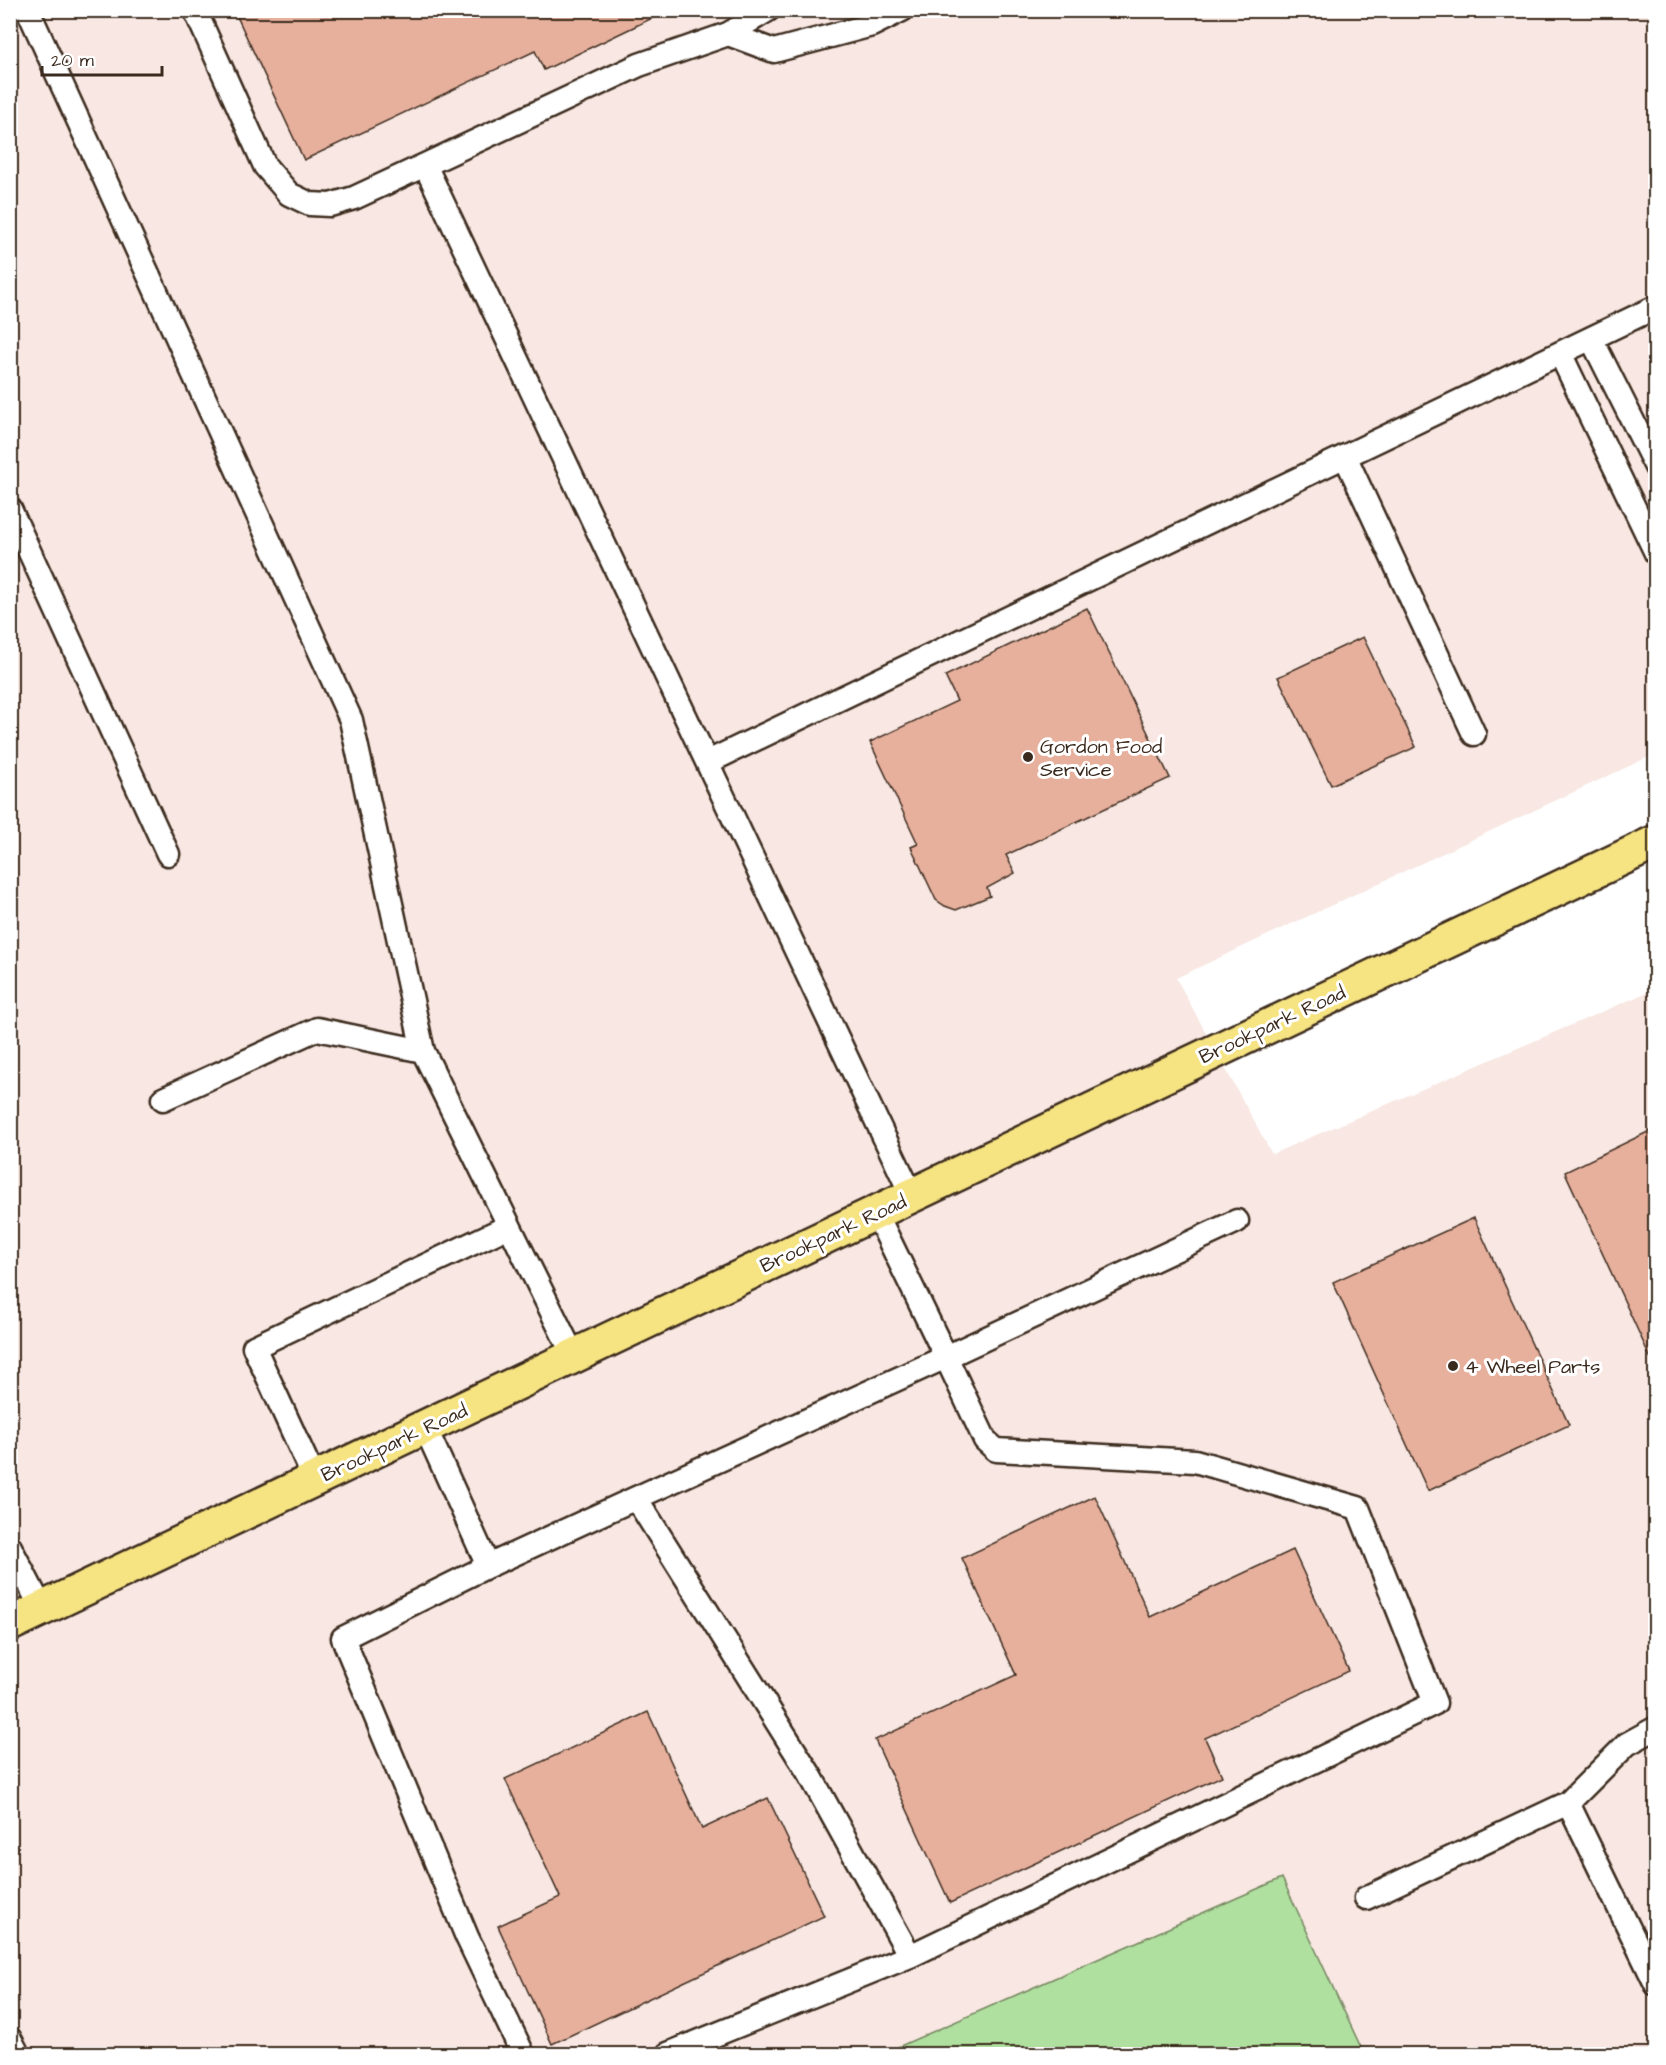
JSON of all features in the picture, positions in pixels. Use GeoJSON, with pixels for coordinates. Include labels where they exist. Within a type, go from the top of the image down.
{"type":"FeatureCollection","features":[{"type":"Feature","properties":{"kind":"main road","name":"Brookpark Road"},"geometry":{"type":"LineString","coordinates":[[10,1624],[1656,842]]}},
{"type":"Feature","properties":{"kind":"lane"},"geometry":{"type":"LineString","coordinates":[[28,10],[351,720],[423,1051],[573,1357]]}},
{"type":"Feature","properties":{"kind":"lane"},"geometry":{"type":"LineString","coordinates":[[195,10],[265,166],[289,195],[310,204],[330,205],[354,198],[639,65],[728,34],[768,10]]}},
{"type":"Feature","properties":{"kind":"lane"},"geometry":{"type":"LineString","coordinates":[[728,34],[774,51],[872,25],[902,10]]}},
{"type":"Feature","properties":{"kind":"lane"},"geometry":{"type":"LineString","coordinates":[[425,165],[912,1196]]}},
{"type":"Feature","properties":{"kind":"lane"},"geometry":{"type":"LineString","coordinates":[[708,762],[1656,307]]}},
{"type":"Feature","properties":{"kind":"lane"},"geometry":{"type":"LineString","coordinates":[[1591,338],[1656,467]]}},
{"type":"Feature","properties":{"kind":"lane"},"geometry":{"type":"LineString","coordinates":[[1560,352],[1656,553]]}},
{"type":"Feature","properties":{"kind":"lane"},"geometry":{"type":"LineString","coordinates":[[1345,456],[1474,734]]}},
{"type":"Feature","properties":{"kind":"lane"},"geometry":{"type":"LineString","coordinates":[[10,509],[168,854]]}},
{"type":"Feature","properties":{"kind":"lane"},"geometry":{"type":"LineString","coordinates":[[163,1099],[317,1029],[423,1051]]}},
{"type":"Feature","properties":{"kind":"lane"},"geometry":{"type":"LineString","coordinates":[[668,2055],[910,1956],[1435,1703],[1358,1508],[1195,1461],[996,1450],[985,1440],[876,1213]]}},
{"type":"Feature","properties":{"kind":"lane"},"geometry":{"type":"LineString","coordinates":[[523,2055],[468,1938],[343,1638],[488,1566],[1237,1221]]}},
{"type":"Feature","properties":{"kind":"lane"},"geometry":{"type":"LineString","coordinates":[[315,1480],[254,1347],[509,1226]]}},
{"type":"Feature","properties":{"kind":"lane"},"geometry":{"type":"LineString","coordinates":[[425,1427],[488,1566]]}},
{"type":"Feature","properties":{"kind":"lane"},"geometry":{"type":"LineString","coordinates":[[636,1498],[810,1775],[910,1956]]}},
{"type":"Feature","properties":{"kind":"lane"},"geometry":{"type":"LineString","coordinates":[[10,1547],[42,1609]]}},
{"type":"Feature","properties":{"kind":"lane"},"geometry":{"type":"LineString","coordinates":[[1366,1898],[1568,1803],[1627,1744],[1656,1728]]}},
{"type":"Feature","properties":{"kind":"lane"},"geometry":{"type":"LineString","coordinates":[[1568,1803],[1656,1984]]}},
{"type":"Feature","properties":{"kind":"lane"},"geometry":{"type":"LineString","coordinates":[[10,2039],[18,2055]]}},
{"type":"Feature","properties":{"kind":"shaded area"},"geometry":{"type":"Polygon","coordinates":[[[11,11],[1655,11],[1655,754],[1176,978],[1272,1154],[1655,989],[1655,2054],[1364,2054],[1282,1878],[882,2054],[11,2054],[11,11]]]}},
{"type":"Feature","properties":{"kind":"green space"},"geometry":{"type":"Polygon","coordinates":[[[1282,1878],[1364,2054],[882,2054],[1282,1878]]]}},
{"type":"Feature","properties":{"kind":"building"},"geometry":{"type":"Polygon","coordinates":[[[234,10],[669,10],[544,70],[535,51],[304,160],[234,10]]]}},
{"type":"Feature","properties":{"kind":"building"},"geometry":{"type":"Polygon","coordinates":[[[1087,608],[1170,778],[1006,855],[1015,873],[987,888],[990,896],[956,910],[945,906],[936,900],[911,847],[918,844],[870,742],[957,701],[945,676],[1087,608]]]}},
{"type":"Feature","properties":{"kind":"building"},"geometry":{"type":"Polygon","coordinates":[[[1363,637],[1416,747],[1331,785],[1278,677],[1363,637]]]}},
{"type":"Feature","properties":{"kind":"building"},"geometry":{"type":"Polygon","coordinates":[[[1656,1128],[1656,1370],[1565,1172],[1656,1128]]]}},
{"type":"Feature","properties":{"kind":"building"},"geometry":{"type":"Polygon","coordinates":[[[1474,1218],[1569,1425],[1428,1491],[1333,1282],[1474,1218]]]}},
{"type":"Feature","properties":{"kind":"building"},"geometry":{"type":"Polygon","coordinates":[[[1095,1496],[1150,1617],[1293,1550],[1349,1671],[1205,1738],[1222,1776],[950,1903],[875,1740],[1016,1675],[962,1558],[1095,1496]]]}},
{"type":"Feature","properties":{"kind":"building"},"geometry":{"type":"Polygon","coordinates":[[[648,1712],[702,1829],[768,1798],[824,1916],[552,2044],[498,1926],[560,1897],[505,1779],[648,1712]]]}},
{"type":"Feature","properties":{"kind":"place","name":"Gordon Food Service"},"geometry":{"type":"Point","coordinates":[1028,757]}},
{"type":"Feature","properties":{"kind":"place","name":"4 Wheel Parts"},"geometry":{"type":"Point","coordinates":[1453,1366]}}]}
